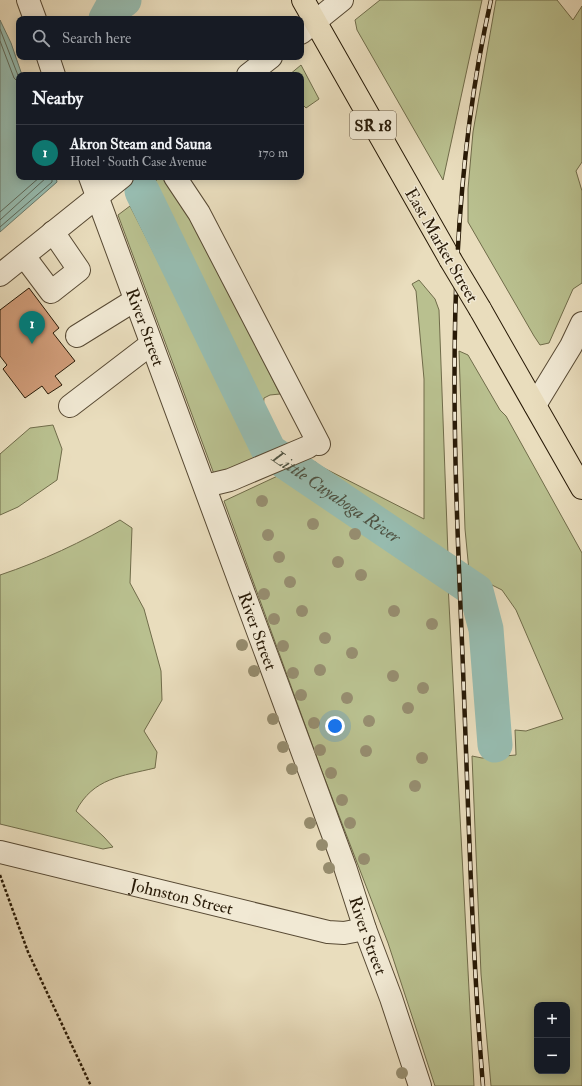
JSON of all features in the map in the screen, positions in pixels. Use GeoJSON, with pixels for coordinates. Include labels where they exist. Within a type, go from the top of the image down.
{"type":"FeatureCollection","features":[{"type":"Feature","properties":{"kind":"main road","name":"East Market Street"},"geometry":{"type":"LineString","coordinates":[[303,0],[309,27],[353,91],[582,488]]}},
{"type":"Feature","properties":{"kind":"street"},"geometry":{"type":"LineString","coordinates":[[28,0],[34,16]]}},
{"type":"Feature","properties":{"kind":"street"},"geometry":{"type":"LineString","coordinates":[[309,27],[342,0]]}},
{"type":"Feature","properties":{"kind":"street"},"geometry":{"type":"LineString","coordinates":[[49,60],[53,72]]}},
{"type":"Feature","properties":{"kind":"street"},"geometry":{"type":"LineString","coordinates":[[252,72],[266,60]]}},
{"type":"Feature","properties":{"kind":"street"},"geometry":{"type":"LineString","coordinates":[[0,275],[53,232],[94,187],[117,180]]}},
{"type":"Feature","properties":{"kind":"street"},"geometry":{"type":"LineString","coordinates":[[177,180],[199,213],[313,445],[230,480],[204,486]]}},
{"type":"Feature","properties":{"kind":"street","name":"River Street"},"geometry":{"type":"LineString","coordinates":[[94,187],[134,300],[345,868],[365,929],[391,998],[420,1086]]}},
{"type":"Feature","properties":{"kind":"street"},"geometry":{"type":"LineString","coordinates":[[24,256],[51,292],[79,270],[53,232]]}},
{"type":"Feature","properties":{"kind":"street"},"geometry":{"type":"LineString","coordinates":[[77,336],[134,300]]}},
{"type":"Feature","properties":{"kind":"street"},"geometry":{"type":"LineString","coordinates":[[535,405],[571,346],[582,323]]}},
{"type":"Feature","properties":{"kind":"street"},"geometry":{"type":"LineString","coordinates":[[70,406],[151,344]]}},
{"type":"Feature","properties":{"kind":"street","name":"Johnston Street"},"geometry":{"type":"LineString","coordinates":[[0,852],[328,932],[344,933],[365,929]]}},
{"type":"Feature","properties":{"kind":"path"},"geometry":{"type":"LineString","coordinates":[[0,875],[28,952],[91,1086]]}},
{"type":"Feature","properties":{"kind":"green space"},"geometry":{"type":"Polygon","coordinates":[[[380,0],[482,0],[443,180],[357,30],[355,20],[380,0]]]}},
{"type":"Feature","properties":{"kind":"green space"},"geometry":{"type":"Polygon","coordinates":[[[496,0],[557,0],[573,20],[582,6],[582,162],[576,171],[582,191],[582,283],[573,289],[549,343],[540,345],[468,222],[468,189],[473,132],[496,0]]]}},
{"type":"Feature","properties":{"kind":"green space"},"geometry":{"type":"Polygon","coordinates":[[[301,65],[319,99],[306,108],[304,106],[304,72],[293,72],[301,65]]]}},
{"type":"Feature","properties":{"kind":"green space"},"geometry":{"type":"Polygon","coordinates":[[[157,180],[173,180],[179,191],[280,394],[270,395],[264,398],[263,410],[257,405],[225,331],[153,196],[150,186],[157,180]]]}},
{"type":"Feature","properties":{"kind":"green space"},"geometry":{"type":"Polygon","coordinates":[[[130,206],[258,457],[214,474],[118,215],[130,206]]]}},
{"type":"Feature","properties":{"kind":"green space"},"geometry":{"type":"Polygon","coordinates":[[[419,280],[435,299],[439,310],[448,555],[356,504],[315,472],[301,466],[316,462],[318,465],[424,519],[424,379],[416,291],[412,284],[419,280]]]}},
{"type":"Feature","properties":{"kind":"green space"},"geometry":{"type":"Polygon","coordinates":[[[459,351],[468,355],[500,410],[506,416],[582,553],[582,1086],[491,1086],[481,974],[472,756],[482,758],[516,755],[515,730],[526,731],[563,719],[516,610],[502,590],[480,579],[469,571],[465,529],[459,351]]]}},
{"type":"Feature","properties":{"kind":"green space"},"geometry":{"type":"Polygon","coordinates":[[[53,425],[62,449],[57,480],[18,507],[0,515],[0,454],[30,428],[53,425]]]}},
{"type":"Feature","properties":{"kind":"green space"},"geometry":{"type":"Polygon","coordinates":[[[284,473],[448,584],[474,1086],[435,1086],[388,943],[321,769],[224,501],[284,473]]]}},
{"type":"Feature","properties":{"kind":"green space"},"geometry":{"type":"Polygon","coordinates":[[[120,520],[132,528],[130,583],[144,609],[161,671],[162,700],[144,731],[157,752],[155,768],[120,776],[100,785],[91,791],[76,811],[113,847],[103,849],[0,824],[0,575],[31,564],[62,550],[120,520]]]}},
{"type":"Feature","properties":{"kind":"water"},"geometry":{"type":"Polygon","coordinates":[[[0,20],[11,43],[21,72],[16,72],[16,180],[57,180],[57,182],[0,232],[0,20]]]}},
{"type":"Feature","properties":{"kind":"building"},"geometry":{"type":"Polygon","coordinates":[[[29,288],[59,328],[53,333],[75,361],[55,376],[62,385],[48,394],[42,386],[25,398],[3,369],[7,365],[0,356],[0,310],[29,288]]]}},
{"type":"Feature","properties":{"kind":"waterway","name":"Little Cuyahoga River"},"geometry":{"type":"LineString","coordinates":[[108,16],[112,8],[124,0]]}},
{"type":"Feature","properties":{"kind":"waterway","name":"Little Cuyahoga River"},"geometry":{"type":"LineString","coordinates":[[142,191],[269,451],[476,591],[486,629],[495,745]]}},
{"type":"Feature","properties":{"kind":"railway"},"geometry":{"type":"LineString","coordinates":[[483,1086],[473,920],[456,482],[455,320],[458,239],[465,159],[476,79],[491,0]]}},
{"type":"Feature","properties":{"kind":"place","name":"Akron Steam and Sauna"},"geometry":{"type":"Point","coordinates":[32,344]}}]}
